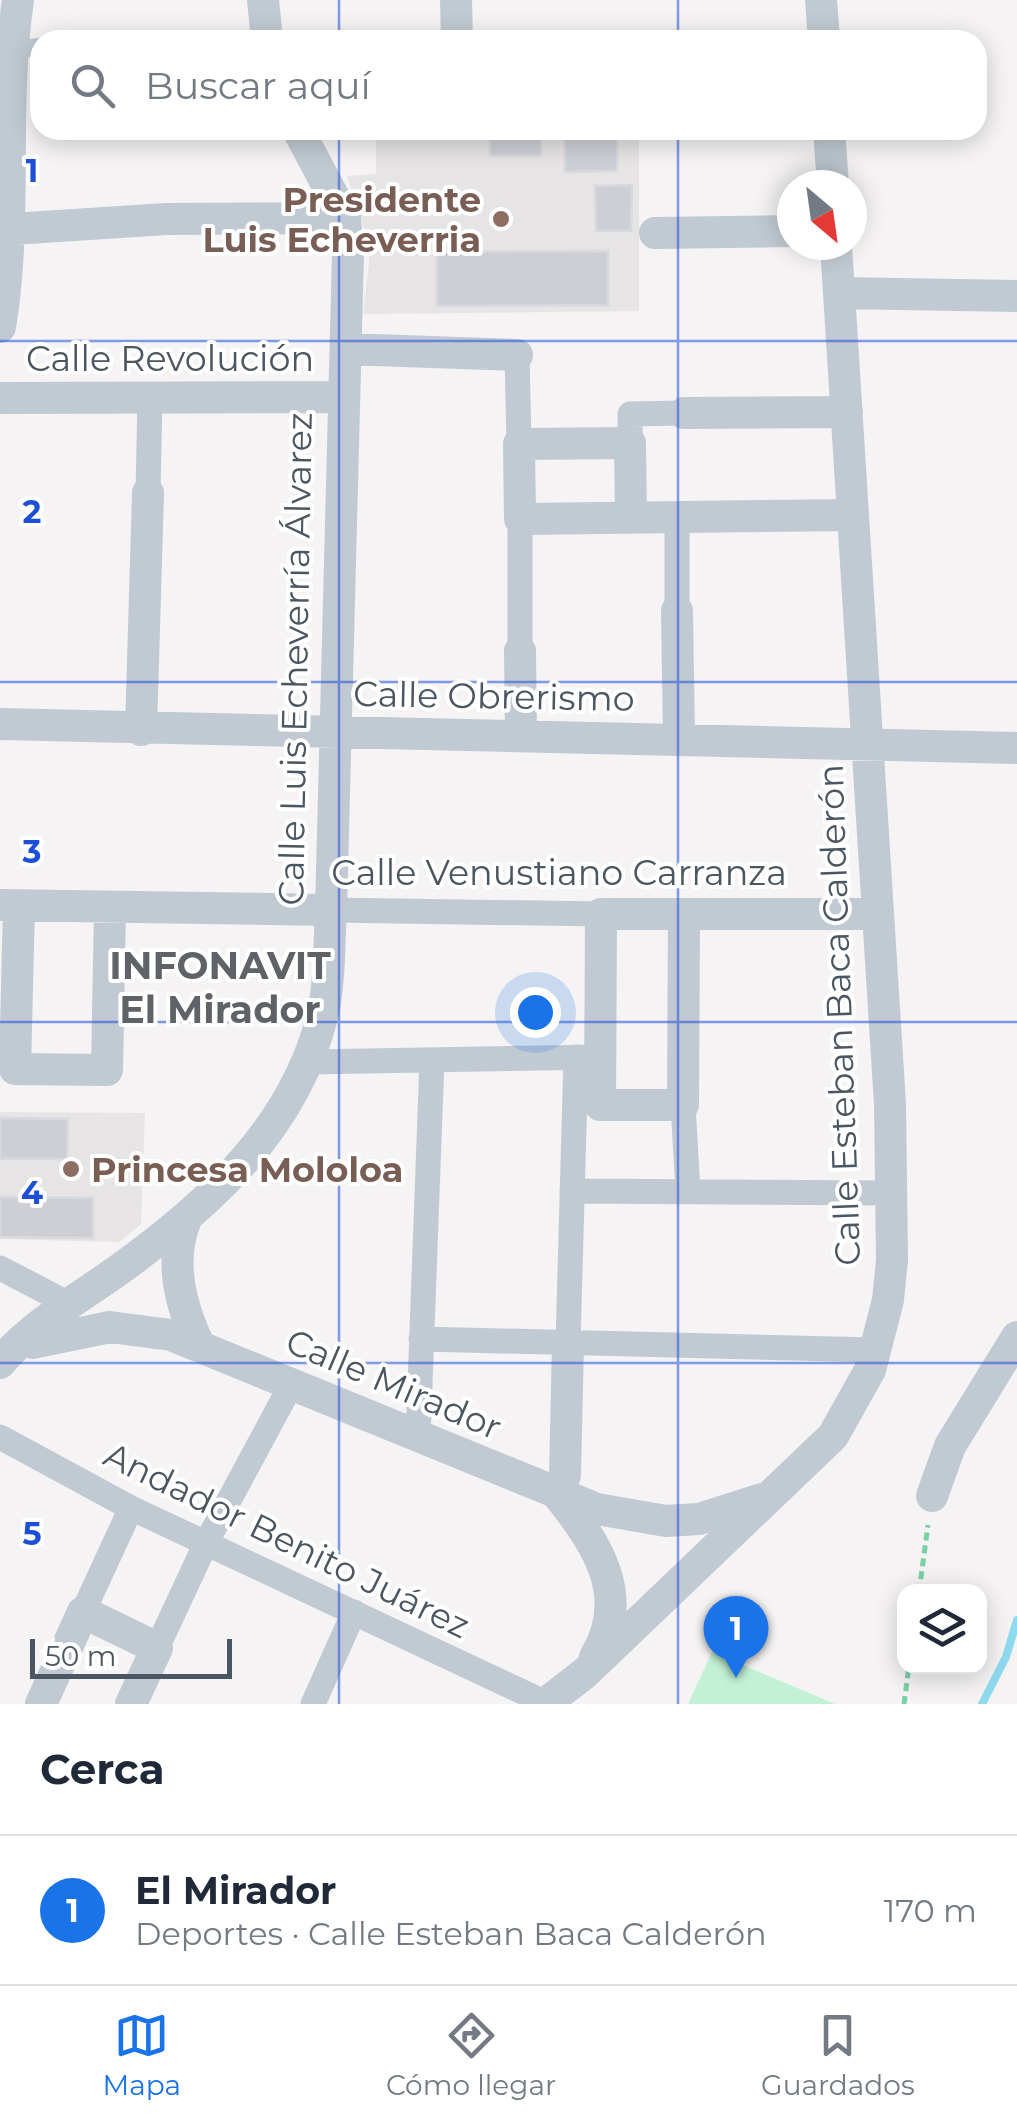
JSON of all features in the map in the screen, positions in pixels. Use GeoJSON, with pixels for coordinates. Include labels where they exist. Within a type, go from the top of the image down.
{"type":"FeatureCollection","features":[{"type":"Feature","properties":{"kind":"street"},"geometry":{"type":"LineString","coordinates":[[2,307],[25,48],[18,0]]}},
{"type":"Feature","properties":{"kind":"street"},"geometry":{"type":"LineString","coordinates":[[264,0],[266,30]]}},
{"type":"Feature","properties":{"kind":"street"},"geometry":{"type":"LineString","coordinates":[[456,0],[456,30]]}},
{"type":"Feature","properties":{"kind":"street"},"geometry":{"type":"LineString","coordinates":[[821,0],[823,30]]}},
{"type":"Feature","properties":{"kind":"street","name":"Calle Luis Echeverría Álvarez"},"geometry":{"type":"LineString","coordinates":[[4,1358],[187,1217],[251,1155],[282,1112],[308,1062],[323,1013],[331,910],[346,218],[303,140]]}},
{"type":"Feature","properties":{"kind":"street"},"geometry":{"type":"LineString","coordinates":[[830,140],[832,170]]}},
{"type":"Feature","properties":{"kind":"street"},"geometry":{"type":"LineString","coordinates":[[8,213],[166,219],[346,218]]}},
{"type":"Feature","properties":{"kind":"street"},"geometry":{"type":"LineString","coordinates":[[656,234],[777,231]]}},
{"type":"Feature","properties":{"kind":"street","name":"Calle Esteban Baca Calderón"},"geometry":{"type":"LineString","coordinates":[[546,1704],[776,1494],[833,1436],[854,1403],[876,1350],[892,1260],[891,1193],[878,914],[837,260]]}},
{"type":"Feature","properties":{"kind":"street"},"geometry":{"type":"LineString","coordinates":[[839,293],[1017,296]]}},
{"type":"Feature","properties":{"kind":"street","name":"Calle Revolución"},"geometry":{"type":"LineString","coordinates":[[346,349],[516,355]]}},
{"type":"Feature","properties":{"kind":"street"},"geometry":{"type":"LineString","coordinates":[[516,355],[521,736]]}},
{"type":"Feature","properties":{"kind":"street"},"geometry":{"type":"LineString","coordinates":[[141,730],[150,397]]}},
{"type":"Feature","properties":{"kind":"street","name":"Calle Revolución"},"geometry":{"type":"LineString","coordinates":[[0,398],[340,397]]}},
{"type":"Feature","properties":{"kind":"street"},"geometry":{"type":"LineString","coordinates":[[631,518],[630,414],[847,412]]}},
{"type":"Feature","properties":{"kind":"street"},"geometry":{"type":"LineString","coordinates":[[519,444],[630,443]]}},
{"type":"Feature","properties":{"kind":"street"},"geometry":{"type":"LineString","coordinates":[[520,519],[853,515]]}},
{"type":"Feature","properties":{"kind":"street"},"geometry":{"type":"LineString","coordinates":[[677,517],[678,739]]}},
{"type":"Feature","properties":{"kind":"street","name":"Calle Obrerismo"},"geometry":{"type":"LineString","coordinates":[[0,724],[1017,748]]}},
{"type":"Feature","properties":{"kind":"street"},"geometry":{"type":"LineString","coordinates":[[9,905],[8,1049],[15,1069],[107,1070],[110,907]]}},
{"type":"Feature","properties":{"kind":"street","name":"Calle Venustiano Carranza"},"geometry":{"type":"LineString","coordinates":[[9,905],[878,914]]}},
{"type":"Feature","properties":{"kind":"street"},"geometry":{"type":"LineString","coordinates":[[585,1672],[611,1623],[612,1595],[605,1565],[558,1495],[565,1475],[572,1190],[602,914]]}},
{"type":"Feature","properties":{"kind":"street"},"geometry":{"type":"LineString","coordinates":[[684,914],[682,1106],[688,1191]]}},
{"type":"Feature","properties":{"kind":"street"},"geometry":{"type":"LineString","coordinates":[[308,1062],[588,1057]]}},
{"type":"Feature","properties":{"kind":"street"},"geometry":{"type":"LineString","coordinates":[[588,1057],[600,1105],[682,1106]]}},
{"type":"Feature","properties":{"kind":"street"},"geometry":{"type":"LineString","coordinates":[[418,1438],[432,1060]]}},
{"type":"Feature","properties":{"kind":"street"},"geometry":{"type":"LineString","coordinates":[[572,1190],[891,1193]]}},
{"type":"Feature","properties":{"kind":"street"},"geometry":{"type":"LineString","coordinates":[[187,1217],[177,1238],[180,1295],[199,1345]]}},
{"type":"Feature","properties":{"kind":"street"},"geometry":{"type":"LineString","coordinates":[[0,1268],[71,1305]]}},
{"type":"Feature","properties":{"kind":"street","name":"Calle Mirador"},"geometry":{"type":"LineString","coordinates":[[4,1358],[48,1338],[110,1327],[139,1329],[199,1345],[597,1509],[666,1522],[699,1519],[776,1494]]}},
{"type":"Feature","properties":{"kind":"street"},"geometry":{"type":"LineString","coordinates":[[932,1496],[950,1446],[1017,1337]]}},
{"type":"Feature","properties":{"kind":"street"},"geometry":{"type":"LineString","coordinates":[[422,1339],[876,1350]]}},
{"type":"Feature","properties":{"kind":"street"},"geometry":{"type":"LineString","coordinates":[[131,1704],[206,1543],[291,1384]]}},
{"type":"Feature","properties":{"kind":"street","name":"Andador Benito Juárez"},"geometry":{"type":"LineString","coordinates":[[0,1436],[131,1508],[546,1704]]}},
{"type":"Feature","properties":{"kind":"street"},"geometry":{"type":"LineString","coordinates":[[41,1704],[131,1508]]}},
{"type":"Feature","properties":{"kind":"street"},"geometry":{"type":"LineString","coordinates":[[84,1612],[156,1648]]}},
{"type":"Feature","properties":{"kind":"street"},"geometry":{"type":"LineString","coordinates":[[313,1704],[354,1612]]}},
{"type":"Feature","properties":{"kind":"path"},"geometry":{"type":"LineString","coordinates":[[920,1584],[932,1496]]}},
{"type":"Feature","properties":{"kind":"path"},"geometry":{"type":"LineString","coordinates":[[904,1704],[909,1674]]}},
{"type":"Feature","properties":{"kind":"shaded area","name":"Presidente Luis Echeverria"},"geometry":{"type":"Polygon","coordinates":[[[376,140],[639,140],[639,311],[363,314],[369,263],[367,236],[347,176],[376,174],[376,140]]]}},
{"type":"Feature","properties":{"kind":"shaded area","name":"Princesa Mololoa"},"geometry":{"type":"Polygon","coordinates":[[[0,1112],[145,1113],[141,1224],[119,1242],[0,1239],[0,1112]]]}},
{"type":"Feature","properties":{"kind":"green space"},"geometry":{"type":"Polygon","coordinates":[[[712,1652],[835,1704],[688,1704],[712,1652]]]}},
{"type":"Feature","properties":{"kind":"building"},"geometry":{"type":"Polygon","coordinates":[[[490,140],[541,140],[541,156],[490,156],[490,140]]]}},
{"type":"Feature","properties":{"kind":"building"},"geometry":{"type":"Polygon","coordinates":[[[565,140],[617,140],[617,171],[565,172],[565,140]]]}},
{"type":"Feature","properties":{"kind":"building"},"geometry":{"type":"Polygon","coordinates":[[[632,185],[631,231],[596,231],[595,186],[632,185]]]}},
{"type":"Feature","properties":{"kind":"building"},"geometry":{"type":"Polygon","coordinates":[[[608,251],[608,305],[437,306],[437,252],[608,251]]]}},
{"type":"Feature","properties":{"kind":"building"},"geometry":{"type":"Polygon","coordinates":[[[0,1118],[68,1119],[67,1159],[0,1159],[0,1118]]]}},
{"type":"Feature","properties":{"kind":"building"},"geometry":{"type":"Polygon","coordinates":[[[0,1197],[93,1198],[93,1238],[0,1237],[0,1197]]]}},
{"type":"Feature","properties":{"kind":"waterway"},"geometry":{"type":"LineString","coordinates":[[982,1704],[1006,1657],[1017,1620]]}},
{"type":"Feature","properties":{"kind":"place","name":"Presidente Luis Echeverria"},"geometry":{"type":"Point","coordinates":[501,219]}},
{"type":"Feature","properties":{"kind":"place","name":"Princesa Mololoa"},"geometry":{"type":"Point","coordinates":[71,1169]}},
{"type":"Feature","properties":{"kind":"place","name":"El Mirador"},"geometry":{"type":"Point","coordinates":[736,1678]}},
{"type":"Feature","properties":{"kind":"district","name":"INFONAVIT El Mirador"},"geometry":{"type":"Point","coordinates":[220,987]}}]}
